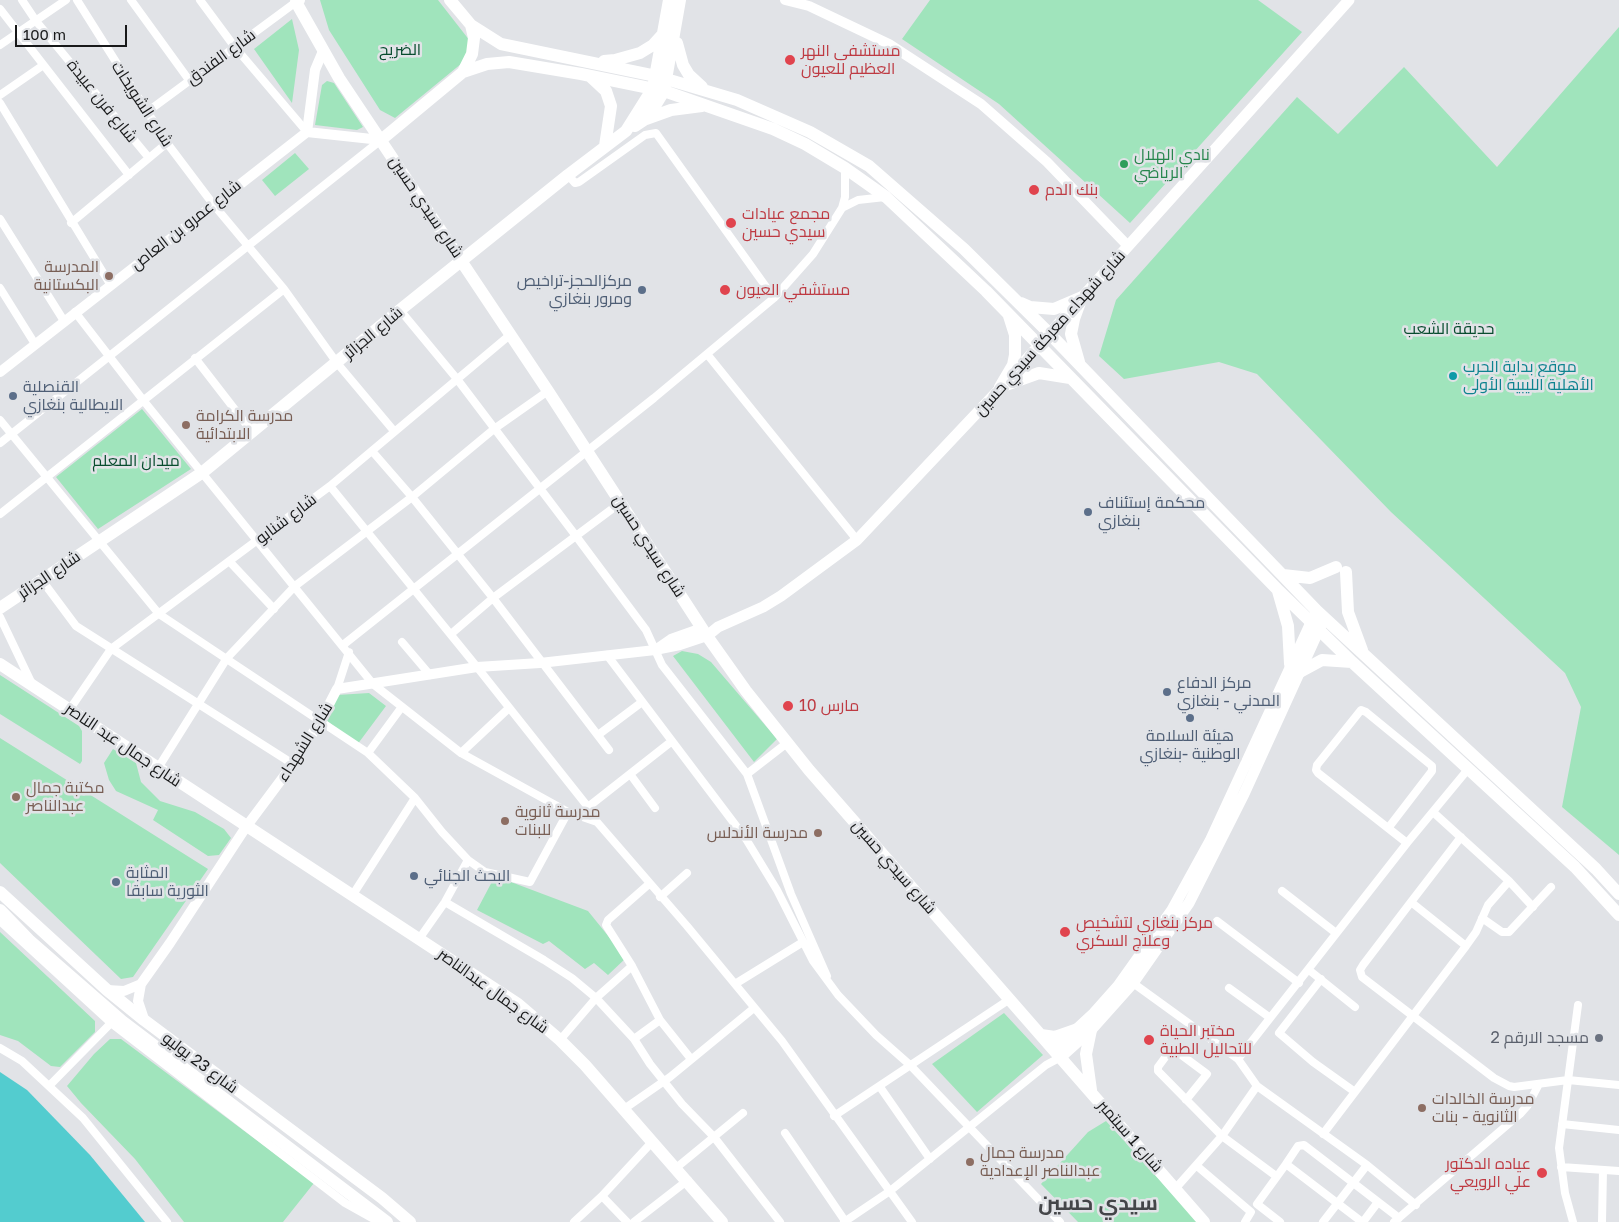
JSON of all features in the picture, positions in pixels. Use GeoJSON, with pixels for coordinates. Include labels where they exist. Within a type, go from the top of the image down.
{"type":"FeatureCollection","features":[{"type":"Feature","properties":{"kind":"main road"},"geometry":{"type":"LineString","coordinates":[[450,0],[471,25],[501,44],[586,61],[660,83],[709,106],[773,129],[805,144],[845,168],[886,197],[1007,312],[1277,589],[1364,654],[1596,869],[1619,894]]}},
{"type":"Feature","properties":{"kind":"main road"},"geometry":{"type":"LineString","coordinates":[[669,0],[669,35],[688,75],[711,92]]}},
{"type":"Feature","properties":{"kind":"main road"},"geometry":{"type":"LineString","coordinates":[[644,120],[660,83],[669,35],[680,0]]}},
{"type":"Feature","properties":{"kind":"main road","name":"شارع شهداء معركة سيدي حسين"},"geometry":{"type":"LineString","coordinates":[[705,632],[763,607],[831,561],[858,540],[1082,297],[1349,0]]}},
{"type":"Feature","properties":{"kind":"main road","name":"شارع سيدي حسين"},"geometry":{"type":"LineString","coordinates":[[296,1],[323,51],[705,632],[787,743],[1058,1054]]}},
{"type":"Feature","properties":{"kind":"main road"},"geometry":{"type":"LineString","coordinates":[[463,72],[472,54],[474,38],[471,25]]}},
{"type":"Feature","properties":{"kind":"main road"},"geometry":{"type":"LineString","coordinates":[[586,61],[628,58],[648,49],[669,35]]}},
{"type":"Feature","properties":{"kind":"main road"},"geometry":{"type":"LineString","coordinates":[[381,140],[463,72],[487,64],[509,62],[589,76],[660,83],[711,92],[737,100],[810,132],[869,166],[964,250],[1049,333],[1283,575],[1352,662],[1575,866],[1619,915]]}},
{"type":"Feature","properties":{"kind":"main road"},"geometry":{"type":"LineString","coordinates":[[589,76],[601,85],[610,98],[611,114],[600,150]]}},
{"type":"Feature","properties":{"kind":"main road","name":"شارع الجزائر"},"geometry":{"type":"LineString","coordinates":[[0,608],[203,472],[253,433],[400,310],[568,175],[626,131],[660,83]]}},
{"type":"Feature","properties":{"kind":"main road"},"geometry":{"type":"LineString","coordinates":[[626,131],[644,120],[671,110],[709,106]]}},
{"type":"Feature","properties":{"kind":"main road"},"geometry":{"type":"LineString","coordinates":[[1017,302],[1030,307],[1054,309],[1082,297]]}},
{"type":"Feature","properties":{"kind":"main road"},"geometry":{"type":"LineString","coordinates":[[1082,297],[1074,319],[1072,334],[1082,368]]}},
{"type":"Feature","properties":{"kind":"main road"},"geometry":{"type":"LineString","coordinates":[[1000,387],[1013,365],[1015,355],[1015,335],[1007,312]]}},
{"type":"Feature","properties":{"kind":"main road"},"geometry":{"type":"LineString","coordinates":[[1000,387],[1039,373],[1072,379]]}},
{"type":"Feature","properties":{"kind":"main road"},"geometry":{"type":"LineString","coordinates":[[1283,575],[1310,578],[1341,570],[1348,612],[1364,654]]}},
{"type":"Feature","properties":{"kind":"main road"},"geometry":{"type":"LineString","coordinates":[[1058,1054],[1133,983],[1175,925],[1200,883],[1244,794],[1294,668],[1288,626],[1277,589]]}},
{"type":"Feature","properties":{"kind":"main road"},"geometry":{"type":"LineString","coordinates":[[1041,1035],[1054,1037],[1085,1029],[1146,949],[1185,889],[1318,620]]}},
{"type":"Feature","properties":{"kind":"main road"},"geometry":{"type":"LineString","coordinates":[[1294,668],[1322,660],[1352,662]]}},
{"type":"Feature","properties":{"kind":"main road","name":"شارع جمال عبد الناصر"},"geometry":{"type":"LineString","coordinates":[[0,664],[246,827]]}},
{"type":"Feature","properties":{"kind":"main road","name":"شارع جمال عبدالناصر"},"geometry":{"type":"LineString","coordinates":[[246,827],[518,1004],[560,1040],[688,1180],[722,1222]]}},
{"type":"Feature","properties":{"kind":"main road","name":"شارع 23 يوليو"},"geometry":{"type":"LineString","coordinates":[[0,892],[144,1020],[382,1198],[410,1222]]}},
{"type":"Feature","properties":{"kind":"main road","name":"شارع 23 يوليو"},"geometry":{"type":"LineString","coordinates":[[0,910],[29,940],[177,1069],[387,1222]]}},
{"type":"Feature","properties":{"kind":"main road"},"geometry":{"type":"LineString","coordinates":[[1085,1029],[1090,1090]]}},
{"type":"Feature","properties":{"kind":"main road","name":"شارع 1 سبتمبر"},"geometry":{"type":"LineString","coordinates":[[1058,1054],[1204,1222]]}},
{"type":"Feature","properties":{"kind":"street","name":"شارع فرن عبيدة"},"geometry":{"type":"LineString","coordinates":[[22,0],[36,21],[149,158]]}},
{"type":"Feature","properties":{"kind":"street"},"geometry":{"type":"LineString","coordinates":[[0,45],[66,0]]}},
{"type":"Feature","properties":{"kind":"street","name":"شارع الشويخات"},"geometry":{"type":"LineString","coordinates":[[77,0],[167,143],[213,204],[284,289],[337,363],[394,431]]}},
{"type":"Feature","properties":{"kind":"street"},"geometry":{"type":"LineString","coordinates":[[131,0],[189,80]]}},
{"type":"Feature","properties":{"kind":"street"},"geometry":{"type":"LineString","coordinates":[[786,0],[809,6],[889,44],[981,104],[1047,162],[1128,246]]}},
{"type":"Feature","properties":{"kind":"street"},"geometry":{"type":"LineString","coordinates":[[202,1],[234,46],[307,132],[381,140]]}},
{"type":"Feature","properties":{"kind":"street","name":"شارع الفندق"},"geometry":{"type":"LineString","coordinates":[[148,112],[296,1]]}},
{"type":"Feature","properties":{"kind":"street"},"geometry":{"type":"LineString","coordinates":[[0,9],[17,34],[129,175]]}},
{"type":"Feature","properties":{"kind":"street"},"geometry":{"type":"LineString","coordinates":[[307,132],[315,70],[323,51]]}},
{"type":"Feature","properties":{"kind":"street"},"geometry":{"type":"LineString","coordinates":[[0,95],[42,66]]}},
{"type":"Feature","properties":{"kind":"street"},"geometry":{"type":"LineString","coordinates":[[0,103],[71,223],[110,284]]}},
{"type":"Feature","properties":{"kind":"street","name":"شارع عمرو بن العاص"},"geometry":{"type":"LineString","coordinates":[[0,372],[110,284],[307,132]]}},
{"type":"Feature","properties":{"kind":"street"},"geometry":{"type":"LineString","coordinates":[[568,175],[575,183],[579,182],[645,136],[656,133],[774,298]]}},
{"type":"Feature","properties":{"kind":"street"},"geometry":{"type":"LineString","coordinates":[[0,443],[107,355],[381,140]]}},
{"type":"Feature","properties":{"kind":"street"},"geometry":{"type":"LineString","coordinates":[[71,223],[167,143]]}},
{"type":"Feature","properties":{"kind":"street"},"geometry":{"type":"LineString","coordinates":[[600,150],[604,166]]}},
{"type":"Feature","properties":{"kind":"street"},"geometry":{"type":"LineString","coordinates":[[343,645],[707,354],[774,298],[813,254],[842,208],[845,197],[845,168]]}},
{"type":"Feature","properties":{"kind":"street"},"geometry":{"type":"LineString","coordinates":[[842,208],[858,200],[886,197]]}},
{"type":"Feature","properties":{"kind":"street"},"geometry":{"type":"LineString","coordinates":[[0,220],[64,321]]}},
{"type":"Feature","properties":{"kind":"street"},"geometry":{"type":"LineString","coordinates":[[0,288],[36,344]]}},
{"type":"Feature","properties":{"kind":"street"},"geometry":{"type":"LineString","coordinates":[[0,514],[284,289]]}},
{"type":"Feature","properties":{"kind":"street"},"geometry":{"type":"LineString","coordinates":[[400,310],[457,379],[576,536],[646,630],[662,664],[701,717],[747,774],[792,894],[820,957],[829,983]]}},
{"type":"Feature","properties":{"kind":"street"},"geometry":{"type":"LineString","coordinates":[[75,312],[142,400],[203,472],[373,684],[401,708],[462,753],[568,812],[597,822]]}},
{"type":"Feature","properties":{"kind":"street","name":"شارع شنابو"},"geometry":{"type":"LineString","coordinates":[[70,709],[111,649],[330,486],[510,334]]}},
{"type":"Feature","properties":{"kind":"street"},"geometry":{"type":"LineString","coordinates":[[707,354],[858,540]]}},
{"type":"Feature","properties":{"kind":"street"},"geometry":{"type":"LineString","coordinates":[[195,358],[253,433]]}},
{"type":"Feature","properties":{"kind":"street"},"geometry":{"type":"LineString","coordinates":[[158,768],[227,658],[295,586],[412,497],[494,429],[548,391]]}},
{"type":"Feature","properties":{"kind":"street"},"geometry":{"type":"LineString","coordinates":[[0,420],[159,614],[368,752],[415,798],[442,832],[468,860],[485,872],[530,882],[568,812]]}},
{"type":"Feature","properties":{"kind":"street"},"geometry":{"type":"LineString","coordinates":[[372,450],[493,598],[540,663],[609,750]]}},
{"type":"Feature","properties":{"kind":"street"},"geometry":{"type":"LineString","coordinates":[[330,486],[413,590],[451,634],[588,807],[597,822],[782,1041],[834,1116],[912,1222]]}},
{"type":"Feature","properties":{"kind":"street"},"geometry":{"type":"LineString","coordinates":[[451,634],[493,598],[620,502]]}},
{"type":"Feature","properties":{"kind":"street"},"geometry":{"type":"LineString","coordinates":[[230,562],[274,609]]}},
{"type":"Feature","properties":{"kind":"street"},"geometry":{"type":"LineString","coordinates":[[41,579],[76,626],[293,764]]}},
{"type":"Feature","properties":{"kind":"street"},"geometry":{"type":"LineString","coordinates":[[0,617],[32,684]]}},
{"type":"Feature","properties":{"kind":"street","name":"شارع الشهداء"},"geometry":{"type":"LineString","coordinates":[[141,984],[246,827],[293,764],[322,720],[337,689],[477,667],[540,663],[655,650],[705,632]]}},
{"type":"Feature","properties":{"kind":"street"},"geometry":{"type":"LineString","coordinates":[[402,642],[430,675]]}},
{"type":"Feature","properties":{"kind":"street"},"geometry":{"type":"LineString","coordinates":[[337,689],[349,652]]}},
{"type":"Feature","properties":{"kind":"street"},"geometry":{"type":"LineString","coordinates":[[607,655],[746,839],[777,890],[803,942],[829,983],[876,1035],[910,1065],[1060,1222]]}},
{"type":"Feature","properties":{"kind":"street"},"geometry":{"type":"LineString","coordinates":[[598,735],[642,702]]}},
{"type":"Feature","properties":{"kind":"street"},"geometry":{"type":"LineString","coordinates":[[368,752],[401,708]]}},
{"type":"Feature","properties":{"kind":"street"},"geometry":{"type":"LineString","coordinates":[[462,753],[509,708]]}},
{"type":"Feature","properties":{"kind":"street"},"geometry":{"type":"LineString","coordinates":[[1388,827],[1432,772],[1432,766],[1366,712],[1361,710],[1317,765],[1316,770],[1407,843]]}},
{"type":"Feature","properties":{"kind":"street"},"geometry":{"type":"LineString","coordinates":[[588,807],[672,741]]}},
{"type":"Feature","properties":{"kind":"street"},"geometry":{"type":"LineString","coordinates":[[747,774],[787,743]]}},
{"type":"Feature","properties":{"kind":"street"},"geometry":{"type":"LineString","coordinates":[[1238,1059],[1407,843],[1469,768]]}},
{"type":"Feature","properties":{"kind":"street"},"geometry":{"type":"LineString","coordinates":[[630,774],[655,808]]}},
{"type":"Feature","properties":{"kind":"street"},"geometry":{"type":"LineString","coordinates":[[352,896],[415,798]]}},
{"type":"Feature","properties":{"kind":"street"},"geometry":{"type":"LineString","coordinates":[[1433,812],[1509,881],[1533,907]]}},
{"type":"Feature","properties":{"kind":"street"},"geometry":{"type":"LineString","coordinates":[[1461,837],[1363,965],[1360,974],[1502,1083],[1514,1087],[1568,1080],[1619,1085]]}},
{"type":"Feature","properties":{"kind":"street"},"geometry":{"type":"LineString","coordinates":[[419,939],[445,902],[468,860]]}},
{"type":"Feature","properties":{"kind":"street"},"geometry":{"type":"LineString","coordinates":[[660,897],[686,873]]}},
{"type":"Feature","properties":{"kind":"street"},"geometry":{"type":"LineString","coordinates":[[1323,1134],[1466,946],[1476,932],[1488,905],[1509,881]]}},
{"type":"Feature","properties":{"kind":"street"},"geometry":{"type":"LineString","coordinates":[[649,884],[606,923],[632,966],[660,1020],[691,1059]]}},
{"type":"Feature","properties":{"kind":"street"},"geometry":{"type":"LineString","coordinates":[[1482,918],[1502,932],[1509,932],[1551,887]]}},
{"type":"Feature","properties":{"kind":"street"},"geometry":{"type":"LineString","coordinates":[[1282,891],[1336,933]]}},
{"type":"Feature","properties":{"kind":"street"},"geometry":{"type":"LineString","coordinates":[[445,902],[544,960],[572,978],[596,998],[634,1039],[664,1081],[714,1137],[780,1222]]}},
{"type":"Feature","properties":{"kind":"street"},"geometry":{"type":"LineString","coordinates":[[1411,902],[1466,946]]}},
{"type":"Feature","properties":{"kind":"street"},"geometry":{"type":"LineString","coordinates":[[0,921],[111,1023],[177,1069],[345,1203],[379,1222]]}},
{"type":"Feature","properties":{"kind":"street"},"geometry":{"type":"LineString","coordinates":[[1217,921],[1299,983]]}},
{"type":"Feature","properties":{"kind":"street"},"geometry":{"type":"LineString","coordinates":[[735,984],[803,942]]}},
{"type":"Feature","properties":{"kind":"street"},"geometry":{"type":"LineString","coordinates":[[560,1040],[596,998],[632,966]]}},
{"type":"Feature","properties":{"kind":"street"},"geometry":{"type":"LineString","coordinates":[[1309,970],[1355,1007]]}},
{"type":"Feature","properties":{"kind":"street"},"geometry":{"type":"LineString","coordinates":[[1321,980],[1279,1033],[1313,1062],[1355,1092]]}},
{"type":"Feature","properties":{"kind":"street"},"geometry":{"type":"LineString","coordinates":[[1133,983],[1238,1059],[1257,1086],[1368,1165],[1416,1205]]}},
{"type":"Feature","properties":{"kind":"street"},"geometry":{"type":"LineString","coordinates":[[108,990],[129,990],[141,984]]}},
{"type":"Feature","properties":{"kind":"street"},"geometry":{"type":"LineString","coordinates":[[141,984],[138,1001],[144,1020]]}},
{"type":"Feature","properties":{"kind":"street"},"geometry":{"type":"LineString","coordinates":[[1229,988],[1269,1017]]}},
{"type":"Feature","properties":{"kind":"street"},"geometry":{"type":"LineString","coordinates":[[834,1116],[1010,999]]}},
{"type":"Feature","properties":{"kind":"street"},"geometry":{"type":"LineString","coordinates":[[1573,1222],[1560,1167],[1559,1148],[1578,1005]]}},
{"type":"Feature","properties":{"kind":"street"},"geometry":{"type":"LineString","coordinates":[[624,1109],[664,1081],[754,1008]]}},
{"type":"Feature","properties":{"kind":"street"},"geometry":{"type":"LineString","coordinates":[[634,1039],[660,1020]]}},
{"type":"Feature","properties":{"kind":"street"},"geometry":{"type":"LineString","coordinates":[[50,1085],[111,1023]]}},
{"type":"Feature","properties":{"kind":"street"},"geometry":{"type":"LineString","coordinates":[[0,1048],[22,1061],[50,1085],[108,1146],[167,1222]]}},
{"type":"Feature","properties":{"kind":"street"},"geometry":{"type":"LineString","coordinates":[[1186,1100],[1207,1074],[1172,1048],[1157,1070],[1186,1100],[1222,1136],[1276,1176]]}},
{"type":"Feature","properties":{"kind":"street"},"geometry":{"type":"LineString","coordinates":[[785,1133],[844,1222],[890,1191],[1058,1054]]}},
{"type":"Feature","properties":{"kind":"street"},"geometry":{"type":"LineString","coordinates":[[1245,1222],[1298,1146],[1304,1145],[1378,1202],[1396,1220],[1416,1205],[1520,1114],[1532,1098],[1539,1084]]}},
{"type":"Feature","properties":{"kind":"street"},"geometry":{"type":"LineString","coordinates":[[1175,1189],[1222,1136],[1257,1086]]}},
{"type":"Feature","properties":{"kind":"street"},"geometry":{"type":"LineString","coordinates":[[880,1087],[930,1159]]}},
{"type":"Feature","properties":{"kind":"street"},"geometry":{"type":"LineString","coordinates":[[676,1168],[743,1113]]}},
{"type":"Feature","properties":{"kind":"street"},"geometry":{"type":"LineString","coordinates":[[1562,1124],[1619,1130]]}},
{"type":"Feature","properties":{"kind":"street"},"geometry":{"type":"LineString","coordinates":[[574,1222],[602,1196],[652,1142]]}},
{"type":"Feature","properties":{"kind":"street"},"geometry":{"type":"LineString","coordinates":[[1286,1164],[1362,1222],[1378,1202]]}},
{"type":"Feature","properties":{"kind":"street"},"geometry":{"type":"LineString","coordinates":[[1328,1220],[1353,1183],[1368,1165]]}},
{"type":"Feature","properties":{"kind":"street"},"geometry":{"type":"LineString","coordinates":[[1197,1166],[1251,1212]]}},
{"type":"Feature","properties":{"kind":"street"},"geometry":{"type":"LineString","coordinates":[[1560,1167],[1619,1172]]}},
{"type":"Feature","properties":{"kind":"street"},"geometry":{"type":"LineString","coordinates":[[1602,1222],[1604,1170]]}},
{"type":"Feature","properties":{"kind":"street"},"geometry":{"type":"LineString","coordinates":[[634,1222],[688,1180]]}},
{"type":"Feature","properties":{"kind":"street"},"geometry":{"type":"LineString","coordinates":[[602,1196],[627,1222]]}},
{"type":"Feature","properties":{"kind":"street"},"geometry":{"type":"LineString","coordinates":[[1257,1204],[1280,1222]]}},
{"type":"Feature","properties":{"kind":"green space","name":"الضريح"},"geometry":{"type":"Polygon","coordinates":[[[320,0],[438,0],[470,41],[467,59],[395,118],[380,110],[329,30],[320,0]]]}},
{"type":"Feature","properties":{"kind":"green space","name":"نادي الهلال الرياضي"},"geometry":{"type":"Polygon","coordinates":[[[930,0],[1258,0],[1302,32],[1130,223],[999,104],[902,39],[930,0]]]}},
{"type":"Feature","properties":{"kind":"green space"},"geometry":{"type":"Polygon","coordinates":[[[292,19],[299,50],[292,103],[254,49],[292,19]]]}},
{"type":"Feature","properties":{"kind":"green space","name":"حديقة الشعب"},"geometry":{"type":"Polygon","coordinates":[[[1619,27],[1619,855],[1562,807],[1581,707],[1565,673],[1391,512],[1257,374],[1219,362],[1124,379],[1099,356],[1116,300],[1297,97],[1338,134],[1404,67],[1497,167],[1619,27]]]}},
{"type":"Feature","properties":{"kind":"green space"},"geometry":{"type":"Polygon","coordinates":[[[327,81],[334,83],[363,127],[357,130],[315,125],[322,85],[327,81]]]}},
{"type":"Feature","properties":{"kind":"green space"},"geometry":{"type":"Polygon","coordinates":[[[295,153],[309,169],[275,196],[262,180],[295,153]]]}},
{"type":"Feature","properties":{"kind":"green space","name":"ميدان المعلم"},"geometry":{"type":"Polygon","coordinates":[[[142,409],[191,469],[98,529],[56,477],[142,409]]]}},
{"type":"Feature","properties":{"kind":"green space"},"geometry":{"type":"Polygon","coordinates":[[[682,651],[698,654],[711,662],[777,739],[754,762],[673,656],[682,651]]]}},
{"type":"Feature","properties":{"kind":"green space"},"geometry":{"type":"Polygon","coordinates":[[[0,675],[79,726],[82,731],[82,761],[80,764],[0,714],[0,675]]]}},
{"type":"Feature","properties":{"kind":"green space"},"geometry":{"type":"Polygon","coordinates":[[[369,693],[386,706],[357,745],[321,716],[337,695],[369,693]]]}},
{"type":"Feature","properties":{"kind":"green space"},"geometry":{"type":"Polygon","coordinates":[[[0,738],[208,869],[133,977],[121,979],[0,863],[0,738]]]}},
{"type":"Feature","properties":{"kind":"green space"},"geometry":{"type":"Polygon","coordinates":[[[113,749],[136,763],[141,782],[160,801],[195,812],[224,829],[231,838],[219,855],[208,856],[153,820],[158,810],[116,791],[109,780],[104,763],[113,749]]]}},
{"type":"Feature","properties":{"kind":"green space"},"geometry":{"type":"Polygon","coordinates":[[[495,876],[588,911],[626,958],[608,975],[594,963],[585,969],[549,941],[543,944],[477,910],[495,876]]]}},
{"type":"Feature","properties":{"kind":"green space"},"geometry":{"type":"Polygon","coordinates":[[[0,932],[95,1021],[95,1032],[60,1067],[51,1066],[18,1041],[0,1035],[0,932]]]}},
{"type":"Feature","properties":{"kind":"green space"},"geometry":{"type":"Polygon","coordinates":[[[1004,1013],[1043,1055],[977,1112],[932,1064],[1004,1013]]]}},
{"type":"Feature","properties":{"kind":"green space"},"geometry":{"type":"Polygon","coordinates":[[[110,1039],[121,1039],[314,1183],[283,1222],[184,1222],[135,1159],[67,1086],[94,1054],[110,1039]]]}},
{"type":"Feature","properties":{"kind":"green space"},"geometry":{"type":"Polygon","coordinates":[[[1106,1121],[1198,1222],[1078,1222],[1041,1184],[1088,1132],[1106,1121]]]}},
{"type":"Feature","properties":{"kind":"water"},"geometry":{"type":"Polygon","coordinates":[[[0,1072],[27,1090],[90,1155],[145,1222],[0,1222],[0,1072]]]}},
{"type":"Feature","properties":{"kind":"place","name":"مستشفى النهر العظيم للعيون"},"geometry":{"type":"Point","coordinates":[790,60]}},
{"type":"Feature","properties":{"kind":"place","name":"نادي الهلال الرياضي"},"geometry":{"type":"Point","coordinates":[1124,164]}},
{"type":"Feature","properties":{"kind":"place","name":"بنك الدم"},"geometry":{"type":"Point","coordinates":[1034,190]}},
{"type":"Feature","properties":{"kind":"place","name":"مجمع عيادات سيدي حسين"},"geometry":{"type":"Point","coordinates":[731,223]}},
{"type":"Feature","properties":{"kind":"place","name":"المدرسة البكستانية"},"geometry":{"type":"Point","coordinates":[109,276]}},
{"type":"Feature","properties":{"kind":"place","name":"مركزالحجز-تراخيص ومرور بنغازي"},"geometry":{"type":"Point","coordinates":[642,290]}},
{"type":"Feature","properties":{"kind":"place","name":"مستشفي العيون"},"geometry":{"type":"Point","coordinates":[725,290]}},
{"type":"Feature","properties":{"kind":"place","name":"موقع بداية الحرب الأهلية الليبية الأولى"},"geometry":{"type":"Point","coordinates":[1453,376]}},
{"type":"Feature","properties":{"kind":"place","name":"القنصلية الايطالية بنغازي"},"geometry":{"type":"Point","coordinates":[13,396]}},
{"type":"Feature","properties":{"kind":"place","name":"مدرسة الكرامة الابتدائية"},"geometry":{"type":"Point","coordinates":[186,425]}},
{"type":"Feature","properties":{"kind":"place","name":"محكمة إستئناف بنغازي"},"geometry":{"type":"Point","coordinates":[1088,512]}},
{"type":"Feature","properties":{"kind":"place","name":"مركز الدفاع المدني - بنغازي"},"geometry":{"type":"Point","coordinates":[1167,692]}},
{"type":"Feature","properties":{"kind":"place","name":"10 مارس"},"geometry":{"type":"Point","coordinates":[788,706]}},
{"type":"Feature","properties":{"kind":"place","name":"هيئة السلامة الوطنية -بنغازي"},"geometry":{"type":"Point","coordinates":[1190,718]}},
{"type":"Feature","properties":{"kind":"place","name":"مكتبة جمال عبدالناصر"},"geometry":{"type":"Point","coordinates":[16,797]}},
{"type":"Feature","properties":{"kind":"place","name":"مدرسة ثانوية للبنات"},"geometry":{"type":"Point","coordinates":[505,821]}},
{"type":"Feature","properties":{"kind":"place","name":"مدرسة الأندلس"},"geometry":{"type":"Point","coordinates":[818,833]}},
{"type":"Feature","properties":{"kind":"place","name":"البحث الجنائي"},"geometry":{"type":"Point","coordinates":[414,876]}},
{"type":"Feature","properties":{"kind":"place","name":"المثابة الثورية سابقا"},"geometry":{"type":"Point","coordinates":[116,882]}},
{"type":"Feature","properties":{"kind":"place","name":"مركز بنغازي لتشخيص وعلاج السكري"},"geometry":{"type":"Point","coordinates":[1065,932]}},
{"type":"Feature","properties":{"kind":"place","name":"مسجد الارقم 2"},"geometry":{"type":"Point","coordinates":[1599,1038]}},
{"type":"Feature","properties":{"kind":"place","name":"مختبر الحياة للتحاليل الطبية"},"geometry":{"type":"Point","coordinates":[1149,1040]}},
{"type":"Feature","properties":{"kind":"place","name":"مدرسة الخالدات الثانوية - بنات"},"geometry":{"type":"Point","coordinates":[1422,1108]}},
{"type":"Feature","properties":{"kind":"place","name":"مدرسة جمال عبدالناصر الإعدادية"},"geometry":{"type":"Point","coordinates":[970,1162]}},
{"type":"Feature","properties":{"kind":"place","name":"عياده الدكتور علي الرويعي"},"geometry":{"type":"Point","coordinates":[1542,1173]}},
{"type":"Feature","properties":{"kind":"district","name":"سيدي حسين"},"geometry":{"type":"Point","coordinates":[1098,1203]}}]}
